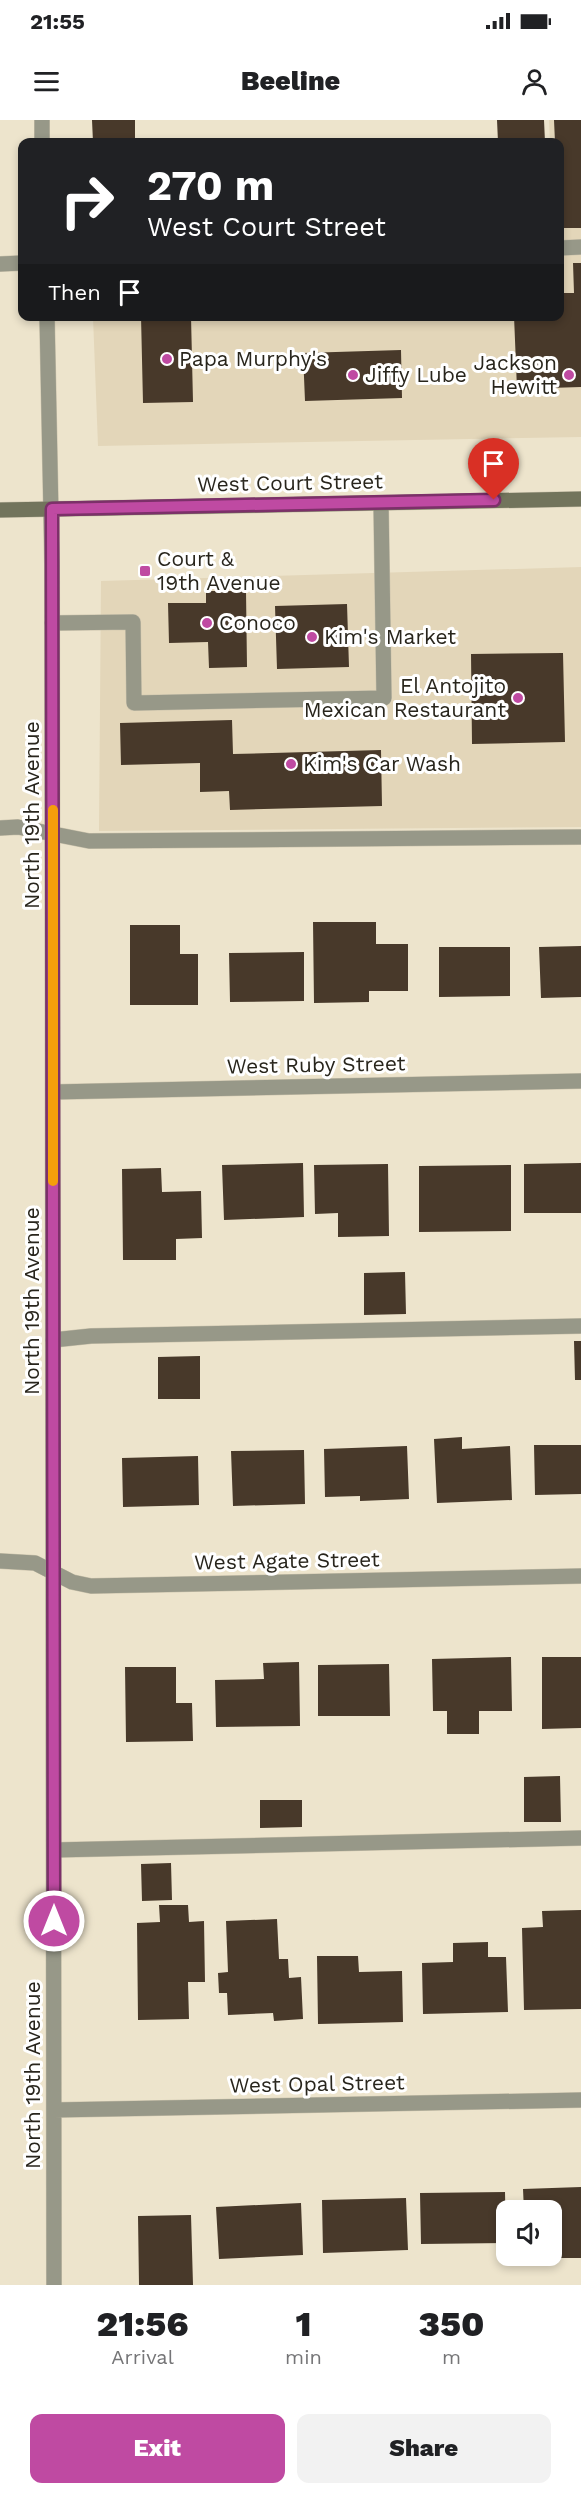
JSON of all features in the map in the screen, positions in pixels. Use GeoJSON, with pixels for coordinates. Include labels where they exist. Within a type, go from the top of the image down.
{"type":"FeatureCollection","features":[{"type":"Feature","properties":{"kind":"main road","name":"West Court Street"},"geometry":{"type":"LineString","coordinates":[[0,510],[581,499]]}},
{"type":"Feature","properties":{"kind":"street"},"geometry":{"type":"LineString","coordinates":[[42,120],[42,138]]}},
{"type":"Feature","properties":{"kind":"street"},"geometry":{"type":"LineString","coordinates":[[564,248],[581,247]]}},
{"type":"Feature","properties":{"kind":"street"},"geometry":{"type":"LineString","coordinates":[[0,264],[18,263]]}},
{"type":"Feature","properties":{"kind":"street","name":"North 19th Avenue"},"geometry":{"type":"LineString","coordinates":[[47,321],[52,509],[54,2285]]}},
{"type":"Feature","properties":{"kind":"street"},"geometry":{"type":"LineString","coordinates":[[52,623],[133,622],[134,703],[384,699],[381,503]]}},
{"type":"Feature","properties":{"kind":"street"},"geometry":{"type":"LineString","coordinates":[[0,828],[18,827],[89,841],[581,837]]}},
{"type":"Feature","properties":{"kind":"street","name":"West Ruby Street"},"geometry":{"type":"LineString","coordinates":[[53,1092],[581,1081]]}},
{"type":"Feature","properties":{"kind":"street"},"geometry":{"type":"LineString","coordinates":[[53,1340],[91,1336],[581,1326]]}},
{"type":"Feature","properties":{"kind":"street","name":"West Agate Street"},"geometry":{"type":"LineString","coordinates":[[0,1561],[35,1563],[72,1582],[91,1586],[581,1576]]}},
{"type":"Feature","properties":{"kind":"street"},"geometry":{"type":"LineString","coordinates":[[54,1851],[581,1838]]}},
{"type":"Feature","properties":{"kind":"street","name":"West Opal Street"},"geometry":{"type":"LineString","coordinates":[[54,2110],[581,2100]]}},
{"type":"Feature","properties":{"kind":"shaded area"},"geometry":{"type":"Polygon","coordinates":[[[549,120],[581,120],[581,437],[98,446],[93,321],[564,321],[564,138],[550,138],[549,120]]]}},
{"type":"Feature","properties":{"kind":"shaded area"},"geometry":{"type":"Polygon","coordinates":[[[581,567],[581,827],[99,831],[101,581],[581,567]]]}},
{"type":"Feature","properties":{"kind":"building"},"geometry":{"type":"Polygon","coordinates":[[[92,120],[135,120],[135,138],[93,138],[92,120]]]}},
{"type":"Feature","properties":{"kind":"building"},"geometry":{"type":"Polygon","coordinates":[[[497,120],[544,120],[545,138],[498,138],[497,120]]]}},
{"type":"Feature","properties":{"kind":"building"},"geometry":{"type":"Polygon","coordinates":[[[554,120],[581,120],[581,228],[564,228],[564,138],[555,138],[554,120]]]}},
{"type":"Feature","properties":{"kind":"building"},"geometry":{"type":"Polygon","coordinates":[[[573,263],[581,263],[581,387],[517,389],[514,321],[564,321],[564,293],[574,293],[573,263]]]}},
{"type":"Feature","properties":{"kind":"building","name":"Papa Murphy's"},"geometry":{"type":"Polygon","coordinates":[[[141,321],[191,321],[193,402],[143,403],[141,321]]]}},
{"type":"Feature","properties":{"kind":"building","name":"Jiffy Lube"},"geometry":{"type":"Polygon","coordinates":[[[401,350],[402,398],[305,401],[303,353],[401,350]]]}},
{"type":"Feature","properties":{"kind":"building","name":"Conoco"},"geometry":{"type":"Polygon","coordinates":[[[206,591],[246,591],[247,667],[209,668],[208,642],[169,643],[168,603],[206,603],[206,591]]]}},
{"type":"Feature","properties":{"kind":"building","name":"Kim's Market"},"geometry":{"type":"Polygon","coordinates":[[[347,604],[349,667],[277,669],[275,606],[347,604]]]}},
{"type":"Feature","properties":{"kind":"building","name":"El Antojito Mexican Restaurant"},"geometry":{"type":"Polygon","coordinates":[[[563,653],[565,742],[472,744],[471,654],[563,653]]]}},
{"type":"Feature","properties":{"kind":"building","name":"Kim's Car Wash"},"geometry":{"type":"Polygon","coordinates":[[[232,720],[233,754],[381,750],[382,806],[230,810],[229,791],[200,792],[200,763],[121,765],[120,723],[232,720]]]}},
{"type":"Feature","properties":{"kind":"building"},"geometry":{"type":"Polygon","coordinates":[[[313,922],[376,922],[376,944],[408,944],[408,991],[369,991],[369,1002],[314,1003],[313,922]]]}},
{"type":"Feature","properties":{"kind":"building"},"geometry":{"type":"Polygon","coordinates":[[[130,925],[180,925],[180,954],[198,954],[198,1005],[130,1005],[130,925]]]}},
{"type":"Feature","properties":{"kind":"building"},"geometry":{"type":"Polygon","coordinates":[[[581,946],[581,997],[541,998],[539,947],[581,946]]]}},
{"type":"Feature","properties":{"kind":"building"},"geometry":{"type":"Polygon","coordinates":[[[439,947],[510,947],[510,996],[439,997],[439,947]]]}},
{"type":"Feature","properties":{"kind":"building"},"geometry":{"type":"Polygon","coordinates":[[[304,952],[304,1001],[230,1002],[229,953],[304,952]]]}},
{"type":"Feature","properties":{"kind":"building"},"geometry":{"type":"Polygon","coordinates":[[[303,1163],[304,1217],[224,1220],[222,1165],[303,1163]]]}},
{"type":"Feature","properties":{"kind":"building"},"geometry":{"type":"Polygon","coordinates":[[[581,1163],[581,1213],[524,1213],[524,1164],[581,1163]]]}},
{"type":"Feature","properties":{"kind":"building"},"geometry":{"type":"Polygon","coordinates":[[[388,1164],[389,1236],[338,1237],[338,1213],[315,1214],[314,1165],[388,1164]]]}},
{"type":"Feature","properties":{"kind":"building"},"geometry":{"type":"Polygon","coordinates":[[[511,1165],[511,1231],[419,1232],[419,1166],[511,1165]]]}},
{"type":"Feature","properties":{"kind":"building"},"geometry":{"type":"Polygon","coordinates":[[[161,1168],[162,1192],[201,1191],[202,1238],[176,1239],[176,1260],[123,1260],[122,1169],[161,1168]]]}},
{"type":"Feature","properties":{"kind":"building"},"geometry":{"type":"Polygon","coordinates":[[[405,1272],[406,1314],[364,1315],[364,1273],[405,1272]]]}},
{"type":"Feature","properties":{"kind":"building"},"geometry":{"type":"Polygon","coordinates":[[[574,1341],[581,1341],[581,1380],[575,1380],[574,1341]]]}},
{"type":"Feature","properties":{"kind":"building"},"geometry":{"type":"Polygon","coordinates":[[[200,1356],[200,1399],[158,1399],[158,1357],[200,1356]]]}},
{"type":"Feature","properties":{"kind":"building"},"geometry":{"type":"Polygon","coordinates":[[[462,1437],[462,1449],[510,1446],[512,1500],[437,1503],[434,1439],[462,1437]]]}},
{"type":"Feature","properties":{"kind":"building"},"geometry":{"type":"Polygon","coordinates":[[[534,1445],[581,1445],[581,1494],[535,1495],[534,1445]]]}},
{"type":"Feature","properties":{"kind":"building"},"geometry":{"type":"Polygon","coordinates":[[[407,1446],[409,1499],[360,1501],[360,1496],[325,1497],[324,1449],[407,1446]]]}},
{"type":"Feature","properties":{"kind":"building"},"geometry":{"type":"Polygon","coordinates":[[[304,1450],[305,1504],[233,1506],[231,1451],[304,1450]]]}},
{"type":"Feature","properties":{"kind":"building"},"geometry":{"type":"Polygon","coordinates":[[[198,1456],[199,1505],[123,1507],[122,1458],[198,1456]]]}},
{"type":"Feature","properties":{"kind":"building"},"geometry":{"type":"Polygon","coordinates":[[[511,1657],[512,1711],[479,1711],[479,1734],[447,1734],[447,1711],[433,1711],[432,1659],[511,1657]]]}},
{"type":"Feature","properties":{"kind":"building"},"geometry":{"type":"Polygon","coordinates":[[[542,1657],[581,1657],[581,1728],[542,1729],[542,1657]]]}},
{"type":"Feature","properties":{"kind":"building"},"geometry":{"type":"Polygon","coordinates":[[[299,1662],[300,1726],[216,1727],[215,1680],[264,1679],[263,1663],[299,1662]]]}},
{"type":"Feature","properties":{"kind":"building"},"geometry":{"type":"Polygon","coordinates":[[[389,1664],[390,1716],[318,1716],[318,1665],[389,1664]]]}},
{"type":"Feature","properties":{"kind":"building"},"geometry":{"type":"Polygon","coordinates":[[[125,1667],[176,1667],[176,1703],[192,1703],[193,1741],[126,1742],[125,1667]]]}},
{"type":"Feature","properties":{"kind":"building"},"geometry":{"type":"Polygon","coordinates":[[[560,1776],[561,1822],[524,1822],[524,1777],[560,1776]]]}},
{"type":"Feature","properties":{"kind":"building"},"geometry":{"type":"Polygon","coordinates":[[[260,1800],[302,1800],[302,1827],[260,1828],[260,1800]]]}},
{"type":"Feature","properties":{"kind":"building"},"geometry":{"type":"Polygon","coordinates":[[[171,1863],[172,1900],[142,1901],[141,1864],[171,1863]]]}},
{"type":"Feature","properties":{"kind":"building"},"geometry":{"type":"Polygon","coordinates":[[[159,1905],[188,1905],[189,1922],[204,1921],[205,1982],[188,1982],[189,2019],[138,2020],[137,1923],[160,1922],[159,1905]]]}},
{"type":"Feature","properties":{"kind":"building"},"geometry":{"type":"Polygon","coordinates":[[[581,1910],[581,2009],[524,2010],[522,1928],[543,1927],[542,1911],[581,1910]]]}},
{"type":"Feature","properties":{"kind":"building"},"geometry":{"type":"Polygon","coordinates":[[[277,1919],[279,1959],[288,1959],[289,1978],[301,1977],[303,2019],[274,2021],[273,2013],[228,2015],[227,1993],[219,1993],[218,1973],[228,1972],[226,1921],[277,1919]]]}},
{"type":"Feature","properties":{"kind":"building"},"geometry":{"type":"Polygon","coordinates":[[[488,1942],[488,1957],[506,1957],[508,2012],[423,2014],[422,1963],[453,1962],[453,1943],[488,1942]]]}},
{"type":"Feature","properties":{"kind":"building"},"geometry":{"type":"Polygon","coordinates":[[[317,1956],[358,1956],[359,1972],[402,1971],[403,2022],[318,2024],[317,1956]]]}},
{"type":"Feature","properties":{"kind":"building"},"geometry":{"type":"Polygon","coordinates":[[[581,2187],[581,2258],[562,2258],[562,2200],[524,2200],[523,2189],[581,2187]]]}},
{"type":"Feature","properties":{"kind":"building"},"geometry":{"type":"Polygon","coordinates":[[[505,2192],[505,2200],[496,2200],[496,2243],[421,2244],[420,2193],[505,2192]]]}},
{"type":"Feature","properties":{"kind":"building"},"geometry":{"type":"Polygon","coordinates":[[[406,2198],[408,2250],[323,2253],[322,2200],[406,2198]]]}},
{"type":"Feature","properties":{"kind":"building"},"geometry":{"type":"Polygon","coordinates":[[[301,2203],[303,2255],[219,2259],[216,2207],[301,2203]]]}},
{"type":"Feature","properties":{"kind":"building"},"geometry":{"type":"Polygon","coordinates":[[[191,2215],[193,2285],[139,2285],[138,2216],[191,2215]]]}},
{"type":"Feature","properties":{"kind":"slow traffic"},"geometry":{"type":"LineString","coordinates":[[53,810],[53,1181]]}},
{"type":"Feature","properties":{"kind":"place","name":"Papa Murphy's"},"geometry":{"type":"Point","coordinates":[167,359]}},
{"type":"Feature","properties":{"kind":"place","name":"Jiffy Lube"},"geometry":{"type":"Point","coordinates":[353,375]}},
{"type":"Feature","properties":{"kind":"place","name":"Jackson Hewitt"},"geometry":{"type":"Point","coordinates":[569,375]}},
{"type":"Feature","properties":{"kind":"place","name":"Court & 19th Avenue"},"geometry":{"type":"Point","coordinates":[145,571]}},
{"type":"Feature","properties":{"kind":"place","name":"Conoco"},"geometry":{"type":"Point","coordinates":[207,623]}},
{"type":"Feature","properties":{"kind":"place","name":"Kim's Market"},"geometry":{"type":"Point","coordinates":[312,637]}},
{"type":"Feature","properties":{"kind":"place","name":"El Antojito Mexican Restaurant"},"geometry":{"type":"Point","coordinates":[518,698]}},
{"type":"Feature","properties":{"kind":"place","name":"Kim's Car Wash"},"geometry":{"type":"Point","coordinates":[291,764]}},
{"type":"Feature","properties":{"kind":"route"},"geometry":{"type":"LineString","coordinates":[[54,1921],[52,509],[494,500]]}}]}
